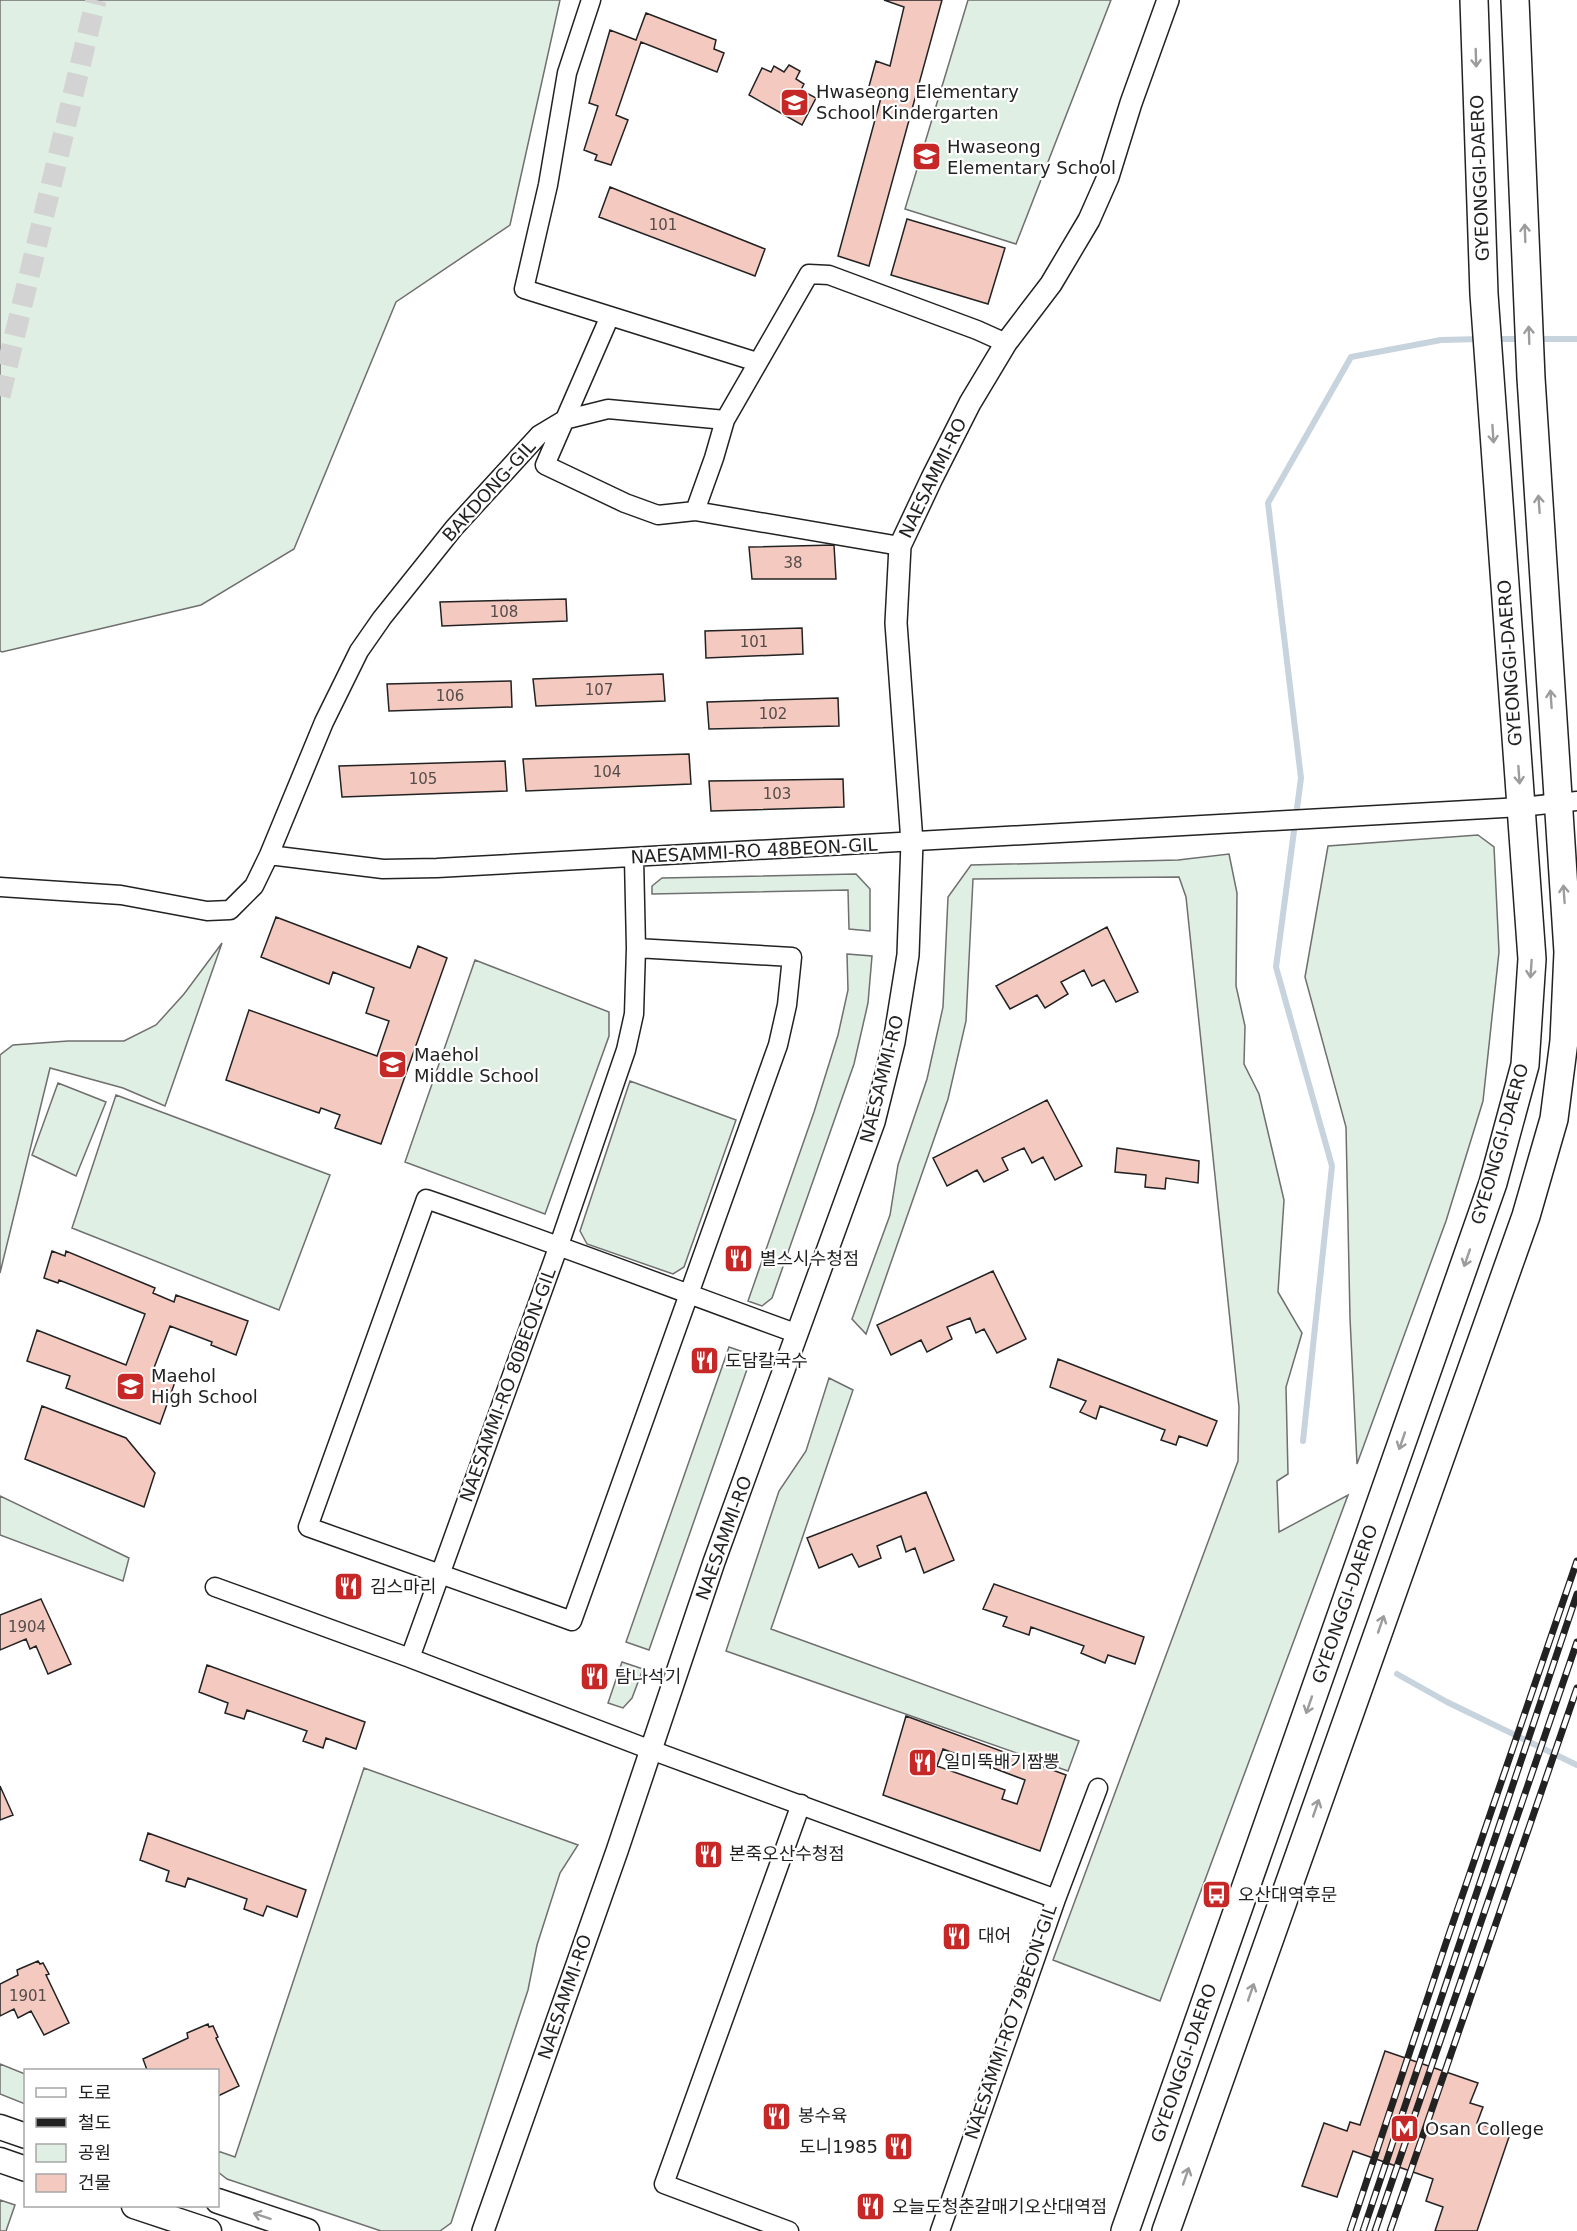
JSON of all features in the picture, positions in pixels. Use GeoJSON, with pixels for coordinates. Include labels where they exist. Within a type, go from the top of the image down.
{"type":"FeatureCollection","features":[{"type":"Feature","properties":{"kind":"main road","name":"GYEONGGI-DAERO"},"geometry":{"type":"LineString","coordinates":[[1125,2231],[1496,1172],[1525,1065],[1532,959],[1484,294],[1474,0]]}},
{"type":"Feature","properties":{"kind":"main road"},"geometry":{"type":"LineString","coordinates":[[1166,2231],[1526,1216],[1554,1119],[1564,1041],[1568,952],[1568,802],[1531,378],[1515,0]]}},
{"type":"Feature","properties":{"kind":"main road"},"geometry":{"type":"LineString","coordinates":[[0,2127],[24,2135]]}},
{"type":"Feature","properties":{"kind":"main road"},"geometry":{"type":"LineString","coordinates":[[0,2160],[24,2168]]}},
{"type":"Feature","properties":{"kind":"main road"},"geometry":{"type":"LineString","coordinates":[[219,2201],[307,2231]]}},
{"type":"Feature","properties":{"kind":"main road"},"geometry":{"type":"LineString","coordinates":[[140,2207],[209,2231]]}},
{"type":"Feature","properties":{"kind":"street"},"geometry":{"type":"LineString","coordinates":[[591,0],[567,73],[548,185],[524,289],[757,362]]}},
{"type":"Feature","properties":{"kind":"street","name":"NAESAMMI-RO"},"geometry":{"type":"LineString","coordinates":[[483,2231],[651,1750],[714,1562],[874,1122],[894,1042],[908,955],[912,842],[896,623],[900,546],[970,403],[1006,343],[1051,284],[1089,220],[1108,177],[1131,103],[1168,0]]}},
{"type":"Feature","properties":{"kind":"street"},"geometry":{"type":"LineString","coordinates":[[695,512],[725,420],[809,274],[829,275],[1006,343]]}},
{"type":"Feature","properties":{"kind":"street"},"geometry":{"type":"LineString","coordinates":[[610,316],[545,465],[658,515],[695,512],[900,546]]}},
{"type":"Feature","properties":{"kind":"street","name":"BAKDONG-GIL"},"geometry":{"type":"LineString","coordinates":[[0,887],[121,895],[207,911],[230,910],[254,886],[324,722],[360,651],[382,618],[454,528],[539,435],[564,420],[608,409],[725,420]]}},
{"type":"Feature","properties":{"kind":"street","name":"NAESAMMI-RO 48BEON-GIL"},"geometry":{"type":"LineString","coordinates":[[269,855],[382,869],[634,858],[1521,807],[1568,802]]}},
{"type":"Feature","properties":{"kind":"street","name":"NAESAMMI-RO 80BEON-GIL"},"geometry":{"type":"LineString","coordinates":[[410,1658],[559,1245],[626,1050],[634,1014],[636,948],[634,858]]}},
{"type":"Feature","properties":{"kind":"street"},"geometry":{"type":"LineString","coordinates":[[636,948],[792,957],[787,1005],[778,1045],[689,1294],[572,1621],[308,1527],[426,1199],[559,1245],[689,1294],[798,1334]]}},
{"type":"Feature","properties":{"kind":"street"},"geometry":{"type":"LineString","coordinates":[[215,1587],[651,1750]]}},
{"type":"Feature","properties":{"kind":"street","name":"NAESAMMI-RO 79BEON-GIL"},"geometry":{"type":"LineString","coordinates":[[651,1750],[1056,1899],[940,2231]]}},
{"type":"Feature","properties":{"kind":"street"},"geometry":{"type":"LineString","coordinates":[[1056,1899],[1098,1788]]}},
{"type":"Feature","properties":{"kind":"street"},"geometry":{"type":"LineString","coordinates":[[789,2231],[664,2184],[801,1804]]}},
{"type":"Feature","properties":{"kind":"green space"},"geometry":{"type":"Polygon","coordinates":[[[0,0],[560,0],[510,225],[396,302],[294,549],[201,605],[2,652],[0,651],[0,0]]]}},
{"type":"Feature","properties":{"kind":"green space"},"geometry":{"type":"Polygon","coordinates":[[[968,0],[1111,0],[1016,244],[905,209],[968,0]]]}},
{"type":"Feature","properties":{"kind":"green space"},"geometry":{"type":"Polygon","coordinates":[[[1478,835],[1494,847],[1499,952],[1483,1101],[1446,1221],[1357,1464],[1350,1318],[1346,1127],[1305,977],[1328,846],[1478,835]]]}},
{"type":"Feature","properties":{"kind":"green space"},"geometry":{"type":"Polygon","coordinates":[[[1229,854],[1237,893],[1236,986],[1245,1026],[1244,1064],[1259,1094],[1284,1200],[1278,1292],[1302,1333],[1286,1387],[1288,1474],[1277,1481],[1279,1532],[1348,1495],[1160,2001],[1053,1960],[1238,1461],[1239,1407],[1186,897],[1179,877],[973,879],[966,1021],[948,1099],[866,1334],[852,1319],[890,1215],[898,1165],[927,1079],[943,1007],[948,897],[971,865],[1178,860],[1229,854]]]}},
{"type":"Feature","properties":{"kind":"green space"},"geometry":{"type":"Polygon","coordinates":[[[856,874],[870,889],[870,931],[849,929],[848,890],[652,894],[652,886],[662,878],[856,874]]]}},
{"type":"Feature","properties":{"kind":"green space"},"geometry":{"type":"Polygon","coordinates":[[[222,943],[165,1106],[123,1088],[50,1068],[0,1273],[0,1055],[13,1045],[68,1041],[124,1041],[156,1025],[184,994],[222,943]]]}},
{"type":"Feature","properties":{"kind":"green space"},"geometry":{"type":"Polygon","coordinates":[[[847,954],[872,956],[868,1003],[854,1064],[772,1298],[762,1306],[748,1301],[814,1112],[838,1035],[848,990],[847,954]]]}},
{"type":"Feature","properties":{"kind":"green space"},"geometry":{"type":"Polygon","coordinates":[[[475,960],[609,1012],[609,1036],[545,1214],[405,1162],[475,960]]]}},
{"type":"Feature","properties":{"kind":"green space"},"geometry":{"type":"Polygon","coordinates":[[[630,1081],[736,1120],[684,1267],[673,1274],[587,1244],[580,1231],[630,1081]]]}},
{"type":"Feature","properties":{"kind":"green space"},"geometry":{"type":"Polygon","coordinates":[[[58,1083],[106,1102],[76,1176],[32,1155],[58,1083]]]}},
{"type":"Feature","properties":{"kind":"green space"},"geometry":{"type":"Polygon","coordinates":[[[116,1095],[330,1175],[279,1310],[72,1228],[116,1095]]]}},
{"type":"Feature","properties":{"kind":"green space"},"geometry":{"type":"Polygon","coordinates":[[[729,1347],[752,1355],[649,1650],[626,1642],[729,1347]]]}},
{"type":"Feature","properties":{"kind":"green space"},"geometry":{"type":"Polygon","coordinates":[[[829,1378],[853,1390],[771,1629],[1079,1741],[1068,1771],[726,1651],[779,1491],[806,1451],[829,1378]]]}},
{"type":"Feature","properties":{"kind":"green space"},"geometry":{"type":"Polygon","coordinates":[[[0,1496],[129,1558],[123,1581],[0,1535],[0,1496]]]}},
{"type":"Feature","properties":{"kind":"green space"},"geometry":{"type":"Polygon","coordinates":[[[622,1662],[643,1669],[632,1698],[623,1708],[608,1703],[622,1662]]]}},
{"type":"Feature","properties":{"kind":"green space"},"geometry":{"type":"Polygon","coordinates":[[[364,1768],[578,1845],[560,1873],[537,1945],[528,1990],[451,2223],[440,2231],[381,2231],[227,2179],[219,2173],[219,2151],[235,2157],[364,1768]]]}},
{"type":"Feature","properties":{"kind":"green space"},"geometry":{"type":"Polygon","coordinates":[[[0,2064],[24,2074],[24,2104],[0,2094],[0,2064]]]}},
{"type":"Feature","properties":{"kind":"green space"},"geometry":{"type":"Polygon","coordinates":[[[0,2200],[15,2205],[6,2231],[0,2231],[0,2200]]]}},
{"type":"Feature","properties":{"kind":"building"},"geometry":{"type":"Polygon","coordinates":[[[884,0],[942,0],[869,266],[838,256],[882,94],[868,90],[876,61],[890,66],[904,7],[884,0]]]}},
{"type":"Feature","properties":{"kind":"building"},"geometry":{"type":"Polygon","coordinates":[[[646,13],[716,40],[714,49],[724,53],[717,72],[641,42],[616,115],[628,120],[611,165],[595,160],[597,155],[584,150],[598,106],[589,103],[610,30],[636,40],[646,13]]]}},
{"type":"Feature","properties":{"kind":"building"},"geometry":{"type":"Polygon","coordinates":[[[789,65],[800,71],[796,79],[804,84],[801,90],[816,98],[802,125],[749,95],[762,68],[771,72],[774,66],[784,72],[789,65]]]}},
{"type":"Feature","properties":{"kind":"building"},"geometry":{"type":"Polygon","coordinates":[[[610,187],[765,249],[755,276],[599,217],[610,187]]]}},
{"type":"Feature","properties":{"kind":"building"},"geometry":{"type":"Polygon","coordinates":[[[907,219],[1005,248],[988,304],[891,275],[907,219]]]}},
{"type":"Feature","properties":{"kind":"building"},"geometry":{"type":"Polygon","coordinates":[[[834,545],[836,579],[752,579],[749,547],[834,545]]]}},
{"type":"Feature","properties":{"kind":"building"},"geometry":{"type":"Polygon","coordinates":[[[566,599],[567,621],[442,626],[440,602],[566,599]]]}},
{"type":"Feature","properties":{"kind":"building"},"geometry":{"type":"Polygon","coordinates":[[[802,628],[803,654],[706,658],[705,631],[802,628]]]}},
{"type":"Feature","properties":{"kind":"building"},"geometry":{"type":"Polygon","coordinates":[[[663,674],[665,701],[536,706],[533,679],[663,674]]]}},
{"type":"Feature","properties":{"kind":"building"},"geometry":{"type":"Polygon","coordinates":[[[511,681],[512,707],[389,711],[387,684],[511,681]]]}},
{"type":"Feature","properties":{"kind":"building"},"geometry":{"type":"Polygon","coordinates":[[[838,698],[839,726],[709,729],[707,702],[838,698]]]}},
{"type":"Feature","properties":{"kind":"building"},"geometry":{"type":"Polygon","coordinates":[[[689,754],[691,784],[526,791],[523,759],[689,754]]]}},
{"type":"Feature","properties":{"kind":"building"},"geometry":{"type":"Polygon","coordinates":[[[505,761],[507,791],[342,797],[339,766],[505,761]]]}},
{"type":"Feature","properties":{"kind":"building"},"geometry":{"type":"Polygon","coordinates":[[[843,779],[844,807],[711,811],[709,781],[843,779]]]}},
{"type":"Feature","properties":{"kind":"building"},"geometry":{"type":"Polygon","coordinates":[[[276,917],[410,968],[418,946],[447,958],[381,1144],[335,1128],[340,1115],[321,1108],[319,1113],[226,1080],[249,1010],[377,1056],[389,1021],[366,1013],[374,988],[333,972],[329,984],[261,957],[276,917]]]}},
{"type":"Feature","properties":{"kind":"building"},"geometry":{"type":"Polygon","coordinates":[[[1107,927],[1138,992],[1116,1002],[1104,980],[1092,986],[1084,970],[1061,982],[1068,994],[1045,1008],[1037,995],[1010,1009],[996,986],[1107,927]]]}},
{"type":"Feature","properties":{"kind":"building"},"geometry":{"type":"Polygon","coordinates":[[[1047,1100],[1082,1166],[1055,1180],[1043,1157],[1032,1163],[1024,1148],[1002,1158],[1008,1170],[984,1182],[977,1170],[947,1186],[933,1158],[1047,1100]]]}},
{"type":"Feature","properties":{"kind":"building"},"geometry":{"type":"Polygon","coordinates":[[[1117,1148],[1199,1161],[1198,1183],[1166,1178],[1165,1189],[1145,1187],[1146,1175],[1115,1172],[1117,1148]]]}},
{"type":"Feature","properties":{"kind":"building"},"geometry":{"type":"Polygon","coordinates":[[[52,1251],[65,1256],[66,1251],[155,1288],[153,1293],[174,1302],[176,1295],[248,1321],[236,1355],[211,1345],[212,1342],[170,1326],[152,1373],[175,1382],[160,1424],[66,1388],[70,1376],[27,1361],[37,1330],[126,1365],[145,1314],[59,1280],[58,1283],[44,1278],[52,1251]]]}},
{"type":"Feature","properties":{"kind":"building"},"geometry":{"type":"Polygon","coordinates":[[[993,1271],[1026,1339],[997,1353],[984,1329],[976,1333],[970,1318],[947,1327],[952,1339],[927,1352],[921,1340],[891,1355],[877,1325],[993,1271]]]}},
{"type":"Feature","properties":{"kind":"building"},"geometry":{"type":"Polygon","coordinates":[[[1058,1359],[1217,1421],[1207,1446],[1179,1436],[1176,1445],[1161,1440],[1165,1430],[1100,1406],[1096,1419],[1080,1412],[1086,1401],[1050,1387],[1058,1359]]]}},
{"type":"Feature","properties":{"kind":"building"},"geometry":{"type":"Polygon","coordinates":[[[42,1406],[126,1438],[155,1473],[144,1507],[25,1459],[42,1406]]]}},
{"type":"Feature","properties":{"kind":"building"},"geometry":{"type":"Polygon","coordinates":[[[926,1492],[954,1560],[924,1573],[915,1548],[906,1552],[901,1536],[877,1546],[881,1558],[859,1567],[852,1554],[819,1568],[807,1538],[926,1492]]]}},
{"type":"Feature","properties":{"kind":"building"},"geometry":{"type":"Polygon","coordinates":[[[994,1584],[1144,1637],[1135,1664],[1108,1655],[1105,1663],[1081,1653],[1084,1646],[1031,1627],[1029,1635],[1003,1626],[1007,1617],[983,1609],[994,1584]]]}},
{"type":"Feature","properties":{"kind":"building"},"geometry":{"type":"Polygon","coordinates":[[[41,1599],[71,1664],[48,1674],[36,1646],[30,1649],[26,1639],[0,1650],[0,1615],[41,1599]]]}},
{"type":"Feature","properties":{"kind":"building"},"geometry":{"type":"Polygon","coordinates":[[[207,1665],[365,1722],[356,1749],[326,1738],[323,1748],[303,1741],[307,1731],[247,1710],[244,1719],[225,1713],[228,1703],[199,1692],[207,1665]]]}},
{"type":"Feature","properties":{"kind":"building"},"geometry":{"type":"Polygon","coordinates":[[[906,1716],[1066,1775],[1040,1851],[883,1795],[906,1716]],[[943,1749],[937,1766],[1005,1790],[1002,1799],[1017,1804],[1025,1780],[943,1749]]]}},
{"type":"Feature","properties":{"kind":"building"},"geometry":{"type":"Polygon","coordinates":[[[0,1786],[13,1815],[0,1820],[0,1786]]]}},
{"type":"Feature","properties":{"kind":"building"},"geometry":{"type":"Polygon","coordinates":[[[148,1833],[306,1890],[297,1917],[267,1906],[263,1916],[244,1909],[247,1899],[188,1878],[185,1887],[166,1881],[169,1871],[140,1860],[148,1833]]]}},
{"type":"Feature","properties":{"kind":"building"},"geometry":{"type":"Polygon","coordinates":[[[38,1961],[40,1964],[43,1963],[49,1974],[46,1975],[69,2023],[44,2035],[31,2011],[18,2018],[14,2009],[0,2016],[0,1984],[18,1975],[17,1970],[38,1961]]]}},
{"type":"Feature","properties":{"kind":"building"},"geometry":{"type":"Polygon","coordinates":[[[208,2024],[209,2027],[213,2026],[218,2037],[216,2038],[239,2086],[219,2096],[219,2069],[147,2069],[143,2059],[188,2038],[187,2033],[208,2024]]]}},
{"type":"Feature","properties":{"kind":"building"},"geometry":{"type":"Polygon","coordinates":[[[1385,2051],[1478,2083],[1470,2103],[1483,2107],[1477,2123],[1510,2134],[1477,2231],[1435,2231],[1443,2207],[1426,2201],[1433,2179],[1353,2151],[1337,2197],[1302,2186],[1324,2123],[1347,2131],[1350,2122],[1360,2125],[1385,2051]]]}},
{"type":"Feature","properties":{"kind":"waterway"},"geometry":{"type":"LineString","coordinates":[[1303,1441],[1332,1166],[1276,967],[1301,778],[1268,503],[1351,357],[1441,340],[1481,339]]}},
{"type":"Feature","properties":{"kind":"waterway"},"geometry":{"type":"LineString","coordinates":[[1494,339],[1523,339]]}},
{"type":"Feature","properties":{"kind":"waterway"},"geometry":{"type":"LineString","coordinates":[[1536,339],[1577,339]]}},
{"type":"Feature","properties":{"kind":"waterway"},"geometry":{"type":"LineString","coordinates":[[1397,1674],[1447,1702],[1577,1765]]}},
{"type":"Feature","properties":{"kind":"tunnel"},"geometry":{"type":"LineString","coordinates":[[0,396],[96,0]]}},
{"type":"Feature","properties":{"kind":"railway"},"geometry":{"type":"LineString","coordinates":[[1350,2231],[1577,1561]]}},
{"type":"Feature","properties":{"kind":"railway"},"geometry":{"type":"LineString","coordinates":[[1363,2231],[1577,1594]]}},
{"type":"Feature","properties":{"kind":"railway"},"geometry":{"type":"LineString","coordinates":[[1375,2231],[1577,1642]]}},
{"type":"Feature","properties":{"kind":"railway"},"geometry":{"type":"LineString","coordinates":[[1390,2231],[1577,1688]]}},
{"type":"Feature","properties":{"kind":"place","name":"Hwaseong Elementary School Kindergarten"},"geometry":{"type":"Point","coordinates":[795,102]}},
{"type":"Feature","properties":{"kind":"place","name":"Hwaseong Elementary School"},"geometry":{"type":"Point","coordinates":[926,157]}},
{"type":"Feature","properties":{"kind":"place","name":"Maehol Middle School"},"geometry":{"type":"Point","coordinates":[393,1065]}},
{"type":"Feature","properties":{"kind":"place","name":"별스시수청점"},"geometry":{"type":"Point","coordinates":[739,1259]}},
{"type":"Feature","properties":{"kind":"place","name":"도담칼국수"},"geometry":{"type":"Point","coordinates":[704,1361]}},
{"type":"Feature","properties":{"kind":"place","name":"Maehol High School"},"geometry":{"type":"Point","coordinates":[130,1386]}},
{"type":"Feature","properties":{"kind":"place","name":"김스마리"},"geometry":{"type":"Point","coordinates":[349,1587]}},
{"type":"Feature","properties":{"kind":"place","name":"탐나석기"},"geometry":{"type":"Point","coordinates":[594,1677]}},
{"type":"Feature","properties":{"kind":"place","name":"일미뚝배기짬뽕"},"geometry":{"type":"Point","coordinates":[923,1762]}},
{"type":"Feature","properties":{"kind":"place","name":"본죽오산수청점"},"geometry":{"type":"Point","coordinates":[708,1854]}},
{"type":"Feature","properties":{"kind":"place","name":"오산대역후문"},"geometry":{"type":"Point","coordinates":[1217,1895]}},
{"type":"Feature","properties":{"kind":"place","name":"대어"},"geometry":{"type":"Point","coordinates":[957,1936]}},
{"type":"Feature","properties":{"kind":"place","name":"봉수육"},"geometry":{"type":"Point","coordinates":[777,2116]}},
{"type":"Feature","properties":{"kind":"place","name":"Osan College"},"geometry":{"type":"Point","coordinates":[1404,2129]}},
{"type":"Feature","properties":{"kind":"place","name":"도니1985"},"geometry":{"type":"Point","coordinates":[899,2147]}},
{"type":"Feature","properties":{"kind":"place","name":"오늘도청춘갈매기오산대역점"},"geometry":{"type":"Point","coordinates":[871,2207]}}]}
